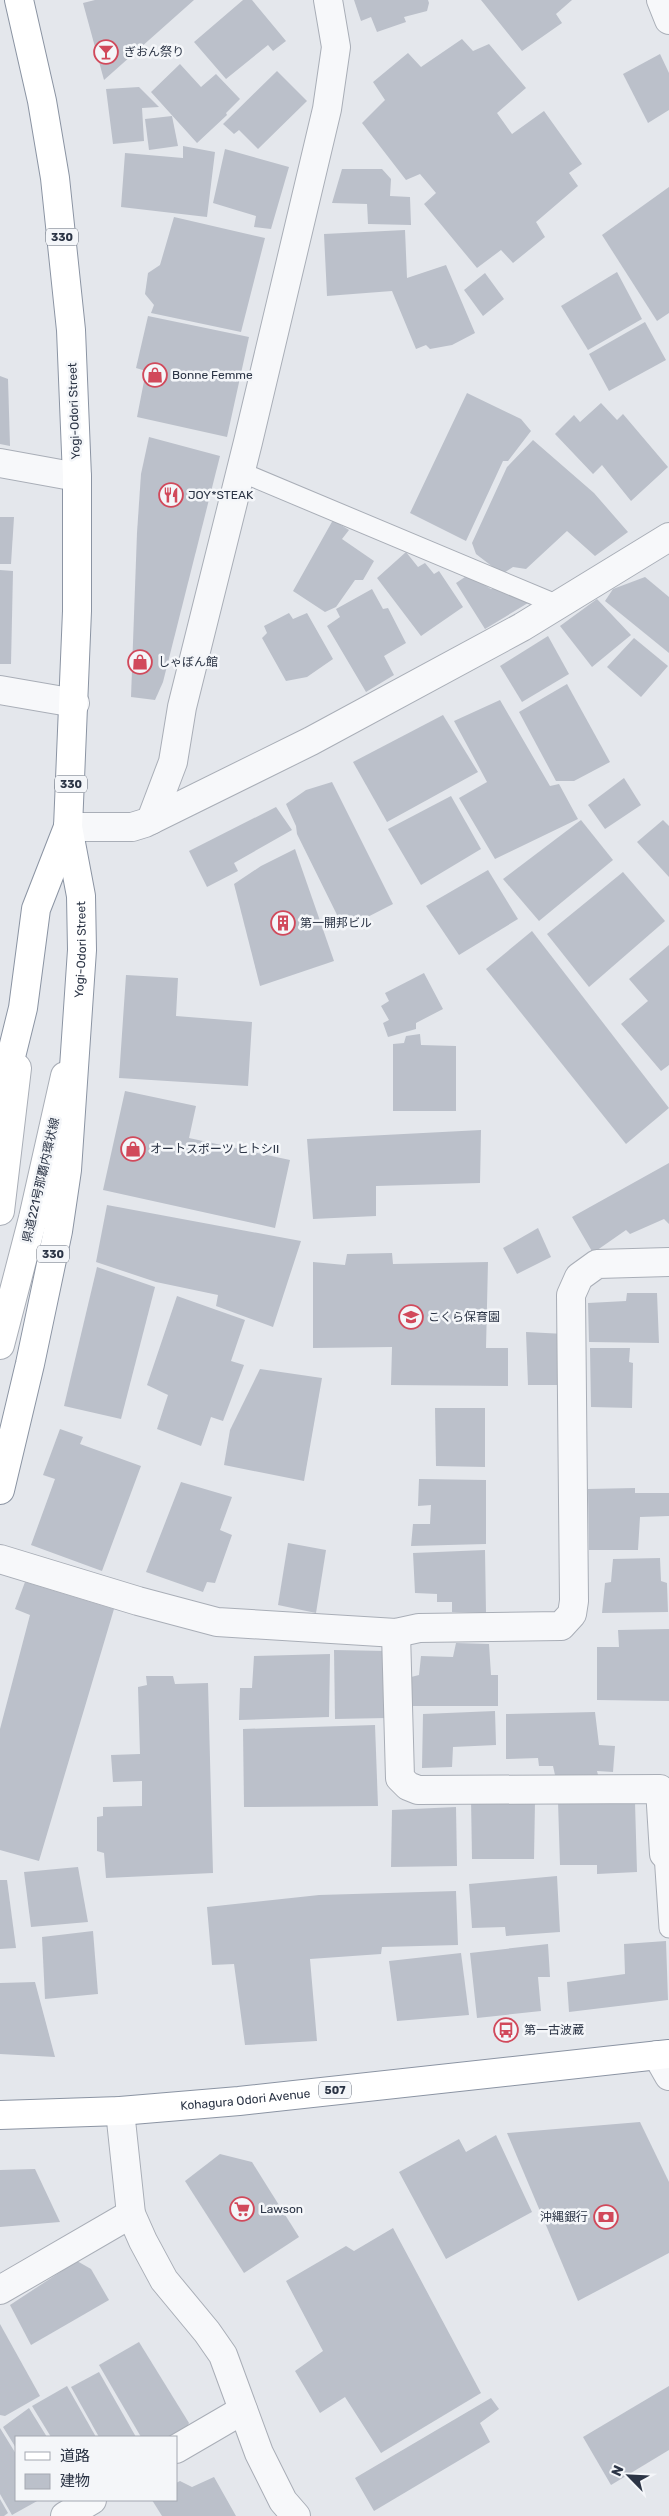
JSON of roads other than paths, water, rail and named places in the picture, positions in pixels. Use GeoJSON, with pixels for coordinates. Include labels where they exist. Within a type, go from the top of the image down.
{"type":"FeatureCollection","features":[{"type":"Feature","properties":{"kind":"main road","name":"Yogi-Odori Street"},"geometry":{"type":"LineString","coordinates":[[19,0],[42,101],[64,250],[71,330],[77,477],[75,702],[68,827],[81,896],[82,950],[78,1014]]}},
{"type":"Feature","properties":{"kind":"main road","name":"Yogi-Odori Street"},"geometry":{"type":"LineString","coordinates":[[23,1008],[36,909],[68,827]]}},
{"type":"Feature","properties":{"kind":"main road","name":"330"},"geometry":{"type":"LineString","coordinates":[[0,1101],[23,1008]]}},
{"type":"Feature","properties":{"kind":"main road"},"geometry":{"type":"LineString","coordinates":[[0,1211],[23,1008]]}},
{"type":"Feature","properties":{"kind":"main road","name":"330"},"geometry":{"type":"LineString","coordinates":[[0,1490],[30,1364],[58,1231],[67,1170],[78,1014]]}},
{"type":"Feature","properties":{"kind":"main road","name":"県道221号那覇内環状線"},"geometry":{"type":"LineString","coordinates":[[0,1345],[33,1218],[78,1014]]}},
{"type":"Feature","properties":{"kind":"main road","name":"Kohagura Odori Avenue"},"geometry":{"type":"LineString","coordinates":[[0,2115],[120,2111],[665,2062]]}},
{"type":"Feature","properties":{"kind":"street"},"geometry":{"type":"LineString","coordinates":[[151,820],[173,762],[182,707],[241,472],[327,109],[336,47],[328,0]]}},
{"type":"Feature","properties":{"kind":"street"},"geometry":{"type":"LineString","coordinates":[[661,0],[669,20]]}},
{"type":"Feature","properties":{"kind":"street"},"geometry":{"type":"LineString","coordinates":[[0,463],[77,477]]}},
{"type":"Feature","properties":{"kind":"street"},"geometry":{"type":"LineString","coordinates":[[68,827],[132,827],[151,820],[311,741],[522,626],[669,537]]}},
{"type":"Feature","properties":{"kind":"street"},"geometry":{"type":"LineString","coordinates":[[0,690],[75,702]]}},
{"type":"Feature","properties":{"kind":"street"},"geometry":{"type":"LineString","coordinates":[[0,1560],[138,1602],[218,1622],[396,1633],[419,1628],[561,1626],[572,1614],[574,1601],[570,1295],[579,1277],[597,1264],[669,1262]]}},
{"type":"Feature","properties":{"kind":"street"},"geometry":{"type":"LineString","coordinates":[[396,1633],[400,1778],[408,1786],[418,1790],[660,1790],[664,1854]]}},
{"type":"Feature","properties":{"kind":"street"},"geometry":{"type":"LineString","coordinates":[[120,2111],[131,2214],[164,2280],[207,2332],[222,2356],[259,2453],[283,2501],[296,2516]]}},
{"type":"Feature","properties":{"kind":"street"},"geometry":{"type":"LineString","coordinates":[[0,2290],[131,2214]]}},
{"type":"Feature","properties":{"kind":"street"},"geometry":{"type":"LineString","coordinates":[[178,2448],[243,2410]]}},
{"type":"Feature","properties":{"kind":"street"},"geometry":{"type":"LineString","coordinates":[[64,2516],[90,2501]]}},
{"type":"Feature","properties":{"kind":"lane"},"geometry":{"type":"LineString","coordinates":[[241,472],[558,604]]}},
{"type":"Feature","properties":{"kind":"lane"},"geometry":{"type":"LineString","coordinates":[[664,1854],[669,1928]]}},
{"type":"Feature","properties":{"kind":"place","name":"ぎおん祭り"},"geometry":{"type":"Point","coordinates":[106,52]}},
{"type":"Feature","properties":{"kind":"place","name":"Bonne Femme"},"geometry":{"type":"Point","coordinates":[155,375]}},
{"type":"Feature","properties":{"kind":"place","name":"JOY*STEAK"},"geometry":{"type":"Point","coordinates":[171,495]}},
{"type":"Feature","properties":{"kind":"place","name":"しゃぼん館"},"geometry":{"type":"Point","coordinates":[140,662]}},
{"type":"Feature","properties":{"kind":"place","name":"第一開邦ビル"},"geometry":{"type":"Point","coordinates":[283,923]}},
{"type":"Feature","properties":{"kind":"place","name":"オートスポーツ ヒトシII"},"geometry":{"type":"Point","coordinates":[133,1149]}},
{"type":"Feature","properties":{"kind":"place","name":"こくら保育園"},"geometry":{"type":"Point","coordinates":[411,1317]}},
{"type":"Feature","properties":{"kind":"place","name":"第一古波蔵"},"geometry":{"type":"Point","coordinates":[506,2030]}},
{"type":"Feature","properties":{"kind":"place","name":"Lawson"},"geometry":{"type":"Point","coordinates":[242,2209]}},
{"type":"Feature","properties":{"kind":"place","name":"沖縄銀行"},"geometry":{"type":"Point","coordinates":[606,2217]}}]}
